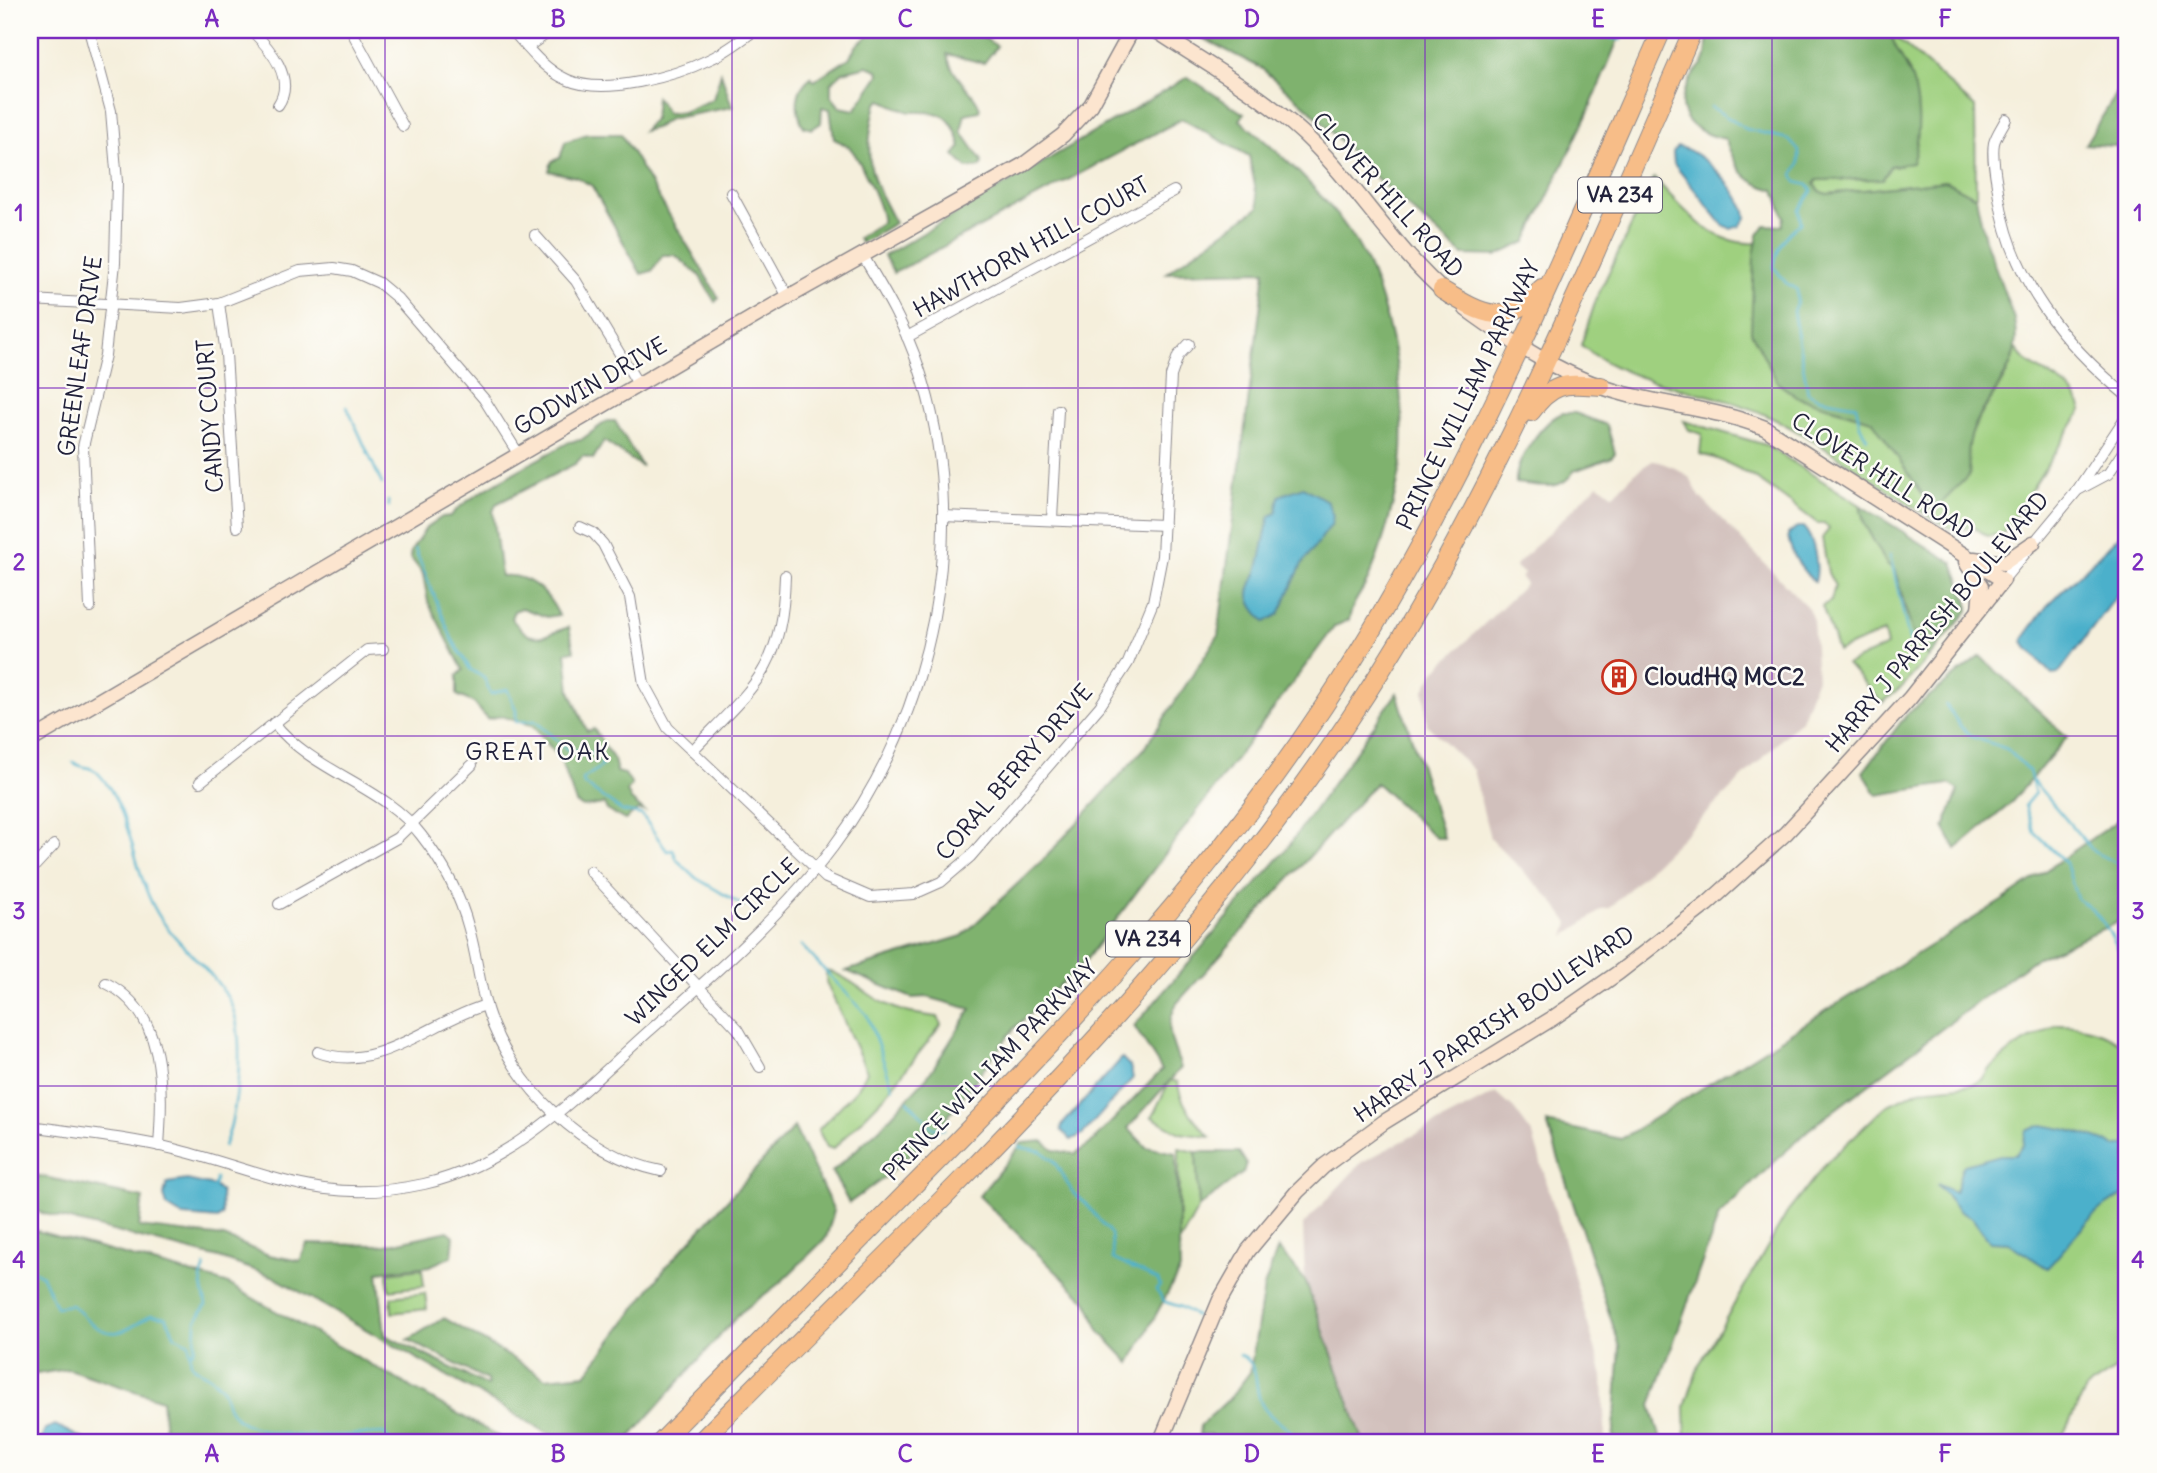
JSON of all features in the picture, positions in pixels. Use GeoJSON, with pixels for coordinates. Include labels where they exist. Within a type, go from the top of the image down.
{"type":"FeatureCollection","features":[{"type":"Feature","properties":{"kind":"highway","name":"PRINCE WILLIAM PARKWAY"},"geometry":{"type":"LineString","coordinates":[[660,1443],[1070,1026],[1200,876],[1283,765],[1386,607],[1471,455],[1662,30]]}},
{"type":"Feature","properties":{"kind":"highway","name":"VA 234"},"geometry":{"type":"LineString","coordinates":[[699,1443],[1098,1037],[1213,905],[1305,784],[1357,708],[1443,568],[1506,446],[1693,30]]}},
{"type":"Feature","properties":{"kind":"highway"},"geometry":{"type":"LineString","coordinates":[[1442,289],[1480,311],[1505,314],[1526,306],[1555,271]]}},
{"type":"Feature","properties":{"kind":"highway"},"geometry":{"type":"LineString","coordinates":[[1506,446],[1551,388],[1564,385],[1601,386]]}},
{"type":"Feature","properties":{"kind":"street","name":"GREENLEAF DRIVE"},"geometry":{"type":"LineString","coordinates":[[89,30],[111,111],[117,211],[111,306],[99,388],[87,422],[83,447],[90,607]]}},
{"type":"Feature","properties":{"kind":"street"},"geometry":{"type":"LineString","coordinates":[[250,30],[284,76],[285,92],[278,105]]}},
{"type":"Feature","properties":{"kind":"street"},"geometry":{"type":"LineString","coordinates":[[351,30],[403,126]]}},
{"type":"Feature","properties":{"kind":"street"},"geometry":{"type":"LineString","coordinates":[[512,30],[546,66],[570,81],[607,86],[692,67],[722,53],[755,30]]}},
{"type":"Feature","properties":{"kind":"street"},"geometry":{"type":"LineString","coordinates":[[527,47],[552,30]]}},
{"type":"Feature","properties":{"kind":"street","name":"GODWIN DRIVE"},"geometry":{"type":"LineString","coordinates":[[30,741],[638,384],[1047,148],[1091,105],[1132,30]]}},
{"type":"Feature","properties":{"kind":"street","name":"CLOVER HILL ROAD"},"geometry":{"type":"LineString","coordinates":[[1155,30],[1292,124],[1336,168],[1442,289],[1521,347],[1601,386],[1722,413],[1765,428],[2003,580]]}},
{"type":"Feature","properties":{"kind":"street"},"geometry":{"type":"LineString","coordinates":[[2006,119],[1994,144],[1997,184],[2002,216],[2023,275],[2065,338],[2093,368],[2127,396]]}},
{"type":"Feature","properties":{"kind":"street","name":"HAWTHORN HILL COURT"},"geometry":{"type":"LineString","coordinates":[[907,337],[1174,191]]}},
{"type":"Feature","properties":{"kind":"street"},"geometry":{"type":"LineString","coordinates":[[731,193],[788,297]]}},
{"type":"Feature","properties":{"kind":"street"},"geometry":{"type":"LineString","coordinates":[[535,235],[576,281],[638,384]]}},
{"type":"Feature","properties":{"kind":"street","name":"WINGED ELM CIRCLE"},"geometry":{"type":"LineString","coordinates":[[30,1125],[159,1146],[299,1186],[366,1191],[424,1184],[475,1167],[520,1142],[556,1114],[698,988],[816,868],[864,800],[909,710],[935,607],[943,516],[934,428],[922,378],[907,337],[863,256]]}},
{"type":"Feature","properties":{"kind":"street"},"geometry":{"type":"LineString","coordinates":[[30,300],[181,308],[219,303],[312,269],[343,269],[371,278],[397,298],[484,400],[519,454]]}},
{"type":"Feature","properties":{"kind":"street","name":"CANDY COURT"},"geometry":{"type":"LineString","coordinates":[[219,303],[226,354],[237,527]]}},
{"type":"Feature","properties":{"kind":"street","name":"CORAL BERRY DRIVE"},"geometry":{"type":"LineString","coordinates":[[580,527],[593,533],[603,544],[631,597],[637,628],[639,663],[650,700],[668,727],[816,868],[840,886],[857,894],[899,897],[925,890],[941,882],[970,856],[1100,706],[1128,663],[1153,602],[1164,525],[1171,376],[1178,356],[1189,344]]}},
{"type":"Feature","properties":{"kind":"street"},"geometry":{"type":"LineString","coordinates":[[1052,519],[1058,410]]}},
{"type":"Feature","properties":{"kind":"street","name":"HARRY J PARRISH BOULEVARD"},"geometry":{"type":"LineString","coordinates":[[1160,1443],[1226,1288],[1262,1231],[1297,1192],[1324,1166],[1384,1122],[1552,1018],[1618,973],[1707,904],[1795,823],[1910,698],[2076,492],[2127,415]]}},
{"type":"Feature","properties":{"kind":"street","name":"HARRY J PARRISH BOULEVARD"},"geometry":{"type":"LineString","coordinates":[[2076,492],[2108,474],[2127,446]]}},
{"type":"Feature","properties":{"kind":"street"},"geometry":{"type":"LineString","coordinates":[[943,516],[1164,525]]}},
{"type":"Feature","properties":{"kind":"street"},"geometry":{"type":"LineString","coordinates":[[1969,559],[2004,563],[2033,543]]}},
{"type":"Feature","properties":{"kind":"street"},"geometry":{"type":"LineString","coordinates":[[1956,550],[1979,579],[1982,591],[1979,611]]}},
{"type":"Feature","properties":{"kind":"street"},"geometry":{"type":"LineString","coordinates":[[692,751],[768,666],[781,631],[785,576]]}},
{"type":"Feature","properties":{"kind":"street"},"geometry":{"type":"LineString","coordinates":[[200,782],[367,650],[383,649]]}},
{"type":"Feature","properties":{"kind":"street"},"geometry":{"type":"LineString","coordinates":[[274,723],[304,753],[392,807],[413,825],[436,854],[459,899],[470,930],[486,1005],[504,1048],[556,1114],[585,1140],[604,1152],[641,1167],[661,1171]]}},
{"type":"Feature","properties":{"kind":"street"},"geometry":{"type":"LineString","coordinates":[[279,904],[377,851],[413,825],[472,765]]}},
{"type":"Feature","properties":{"kind":"street"},"geometry":{"type":"LineString","coordinates":[[30,871],[54,845]]}},
{"type":"Feature","properties":{"kind":"street"},"geometry":{"type":"LineString","coordinates":[[590,871],[747,1041],[760,1067]]}},
{"type":"Feature","properties":{"kind":"street"},"geometry":{"type":"LineString","coordinates":[[106,983],[130,999],[151,1034],[162,1085],[159,1146]]}},
{"type":"Feature","properties":{"kind":"street"},"geometry":{"type":"LineString","coordinates":[[318,1052],[338,1058],[363,1056],[407,1042],[454,1016],[486,1005]]}},
{"type":"Feature","properties":{"kind":"shaded area","name":"CloudHQ MCC2"},"geometry":{"type":"Polygon","coordinates":[[[1654,460],[1675,468],[1690,478],[1700,497],[1808,608],[1813,620],[1817,678],[1801,720],[1610,908],[1603,909],[1565,936],[1569,923],[1551,899],[1490,838],[1473,770],[1427,725],[1424,690],[1434,672],[1526,584],[1521,578],[1524,574],[1515,566],[1598,484],[1613,495],[1637,471],[1654,460]]]}},
{"type":"Feature","properties":{"kind":"shaded area"},"geometry":{"type":"Polygon","coordinates":[[[1496,1093],[1514,1109],[1533,1135],[1603,1376],[1605,1443],[1364,1443],[1305,1280],[1303,1225],[1362,1162],[1496,1093]]]}},
{"type":"Feature","properties":{"kind":"green space"},"geometry":{"type":"Polygon","coordinates":[[[875,30],[971,30],[997,46],[984,63],[947,54],[954,71],[975,99],[980,111],[965,114],[961,131],[982,161],[981,167],[967,168],[954,155],[961,147],[954,128],[945,117],[932,113],[909,112],[881,100],[876,104],[870,139],[871,167],[895,223],[861,243],[858,238],[882,222],[870,183],[853,152],[834,139],[830,109],[822,107],[821,123],[812,129],[804,127],[798,106],[799,93],[806,82],[811,77],[814,81],[849,58],[857,45],[875,30]],[[867,66],[843,72],[831,83],[831,96],[840,107],[855,110],[879,75],[878,70],[867,66]]]}},
{"type":"Feature","properties":{"kind":"green space"},"geometry":{"type":"Polygon","coordinates":[[[1187,30],[1220,30],[1226,33],[1229,30],[1239,35],[1241,30],[1622,30],[1587,115],[1526,242],[1496,256],[1463,255],[1380,182],[1309,109],[1261,68],[1187,30]]]}},
{"type":"Feature","properties":{"kind":"green space"},"geometry":{"type":"Polygon","coordinates":[[[1712,30],[1890,30],[1912,80],[1917,104],[1918,129],[1912,163],[1890,166],[1883,179],[1817,180],[1814,184],[1819,191],[1827,194],[1946,181],[1976,197],[1985,239],[2014,319],[2016,342],[2003,380],[1981,413],[1973,431],[1968,451],[1970,474],[1934,511],[1872,420],[1797,397],[1778,383],[1751,332],[1754,255],[1758,235],[1765,225],[1782,226],[1784,217],[1775,190],[1755,183],[1742,173],[1725,139],[1700,131],[1686,117],[1682,108],[1686,87],[1704,61],[1712,30]]]}},
{"type":"Feature","properties":{"kind":"green space"},"geometry":{"type":"Polygon","coordinates":[[[1890,32],[1975,107],[1976,197],[1946,181],[1827,194],[1819,191],[1814,184],[1817,180],[1883,179],[1890,166],[1901,166],[1910,72],[1896,51],[1890,32]]]}},
{"type":"Feature","properties":{"kind":"green space"},"geometry":{"type":"Polygon","coordinates":[[[721,73],[732,107],[669,119],[655,128],[643,131],[654,119],[656,97],[667,113],[683,112],[713,99],[721,73]]]}},
{"type":"Feature","properties":{"kind":"green space"},"geometry":{"type":"Polygon","coordinates":[[[1188,77],[1244,114],[1240,120],[1313,187],[1351,234],[1365,258],[1387,321],[1400,392],[1402,459],[1385,532],[1374,566],[1352,608],[1349,620],[1335,626],[1086,960],[1013,1030],[940,1127],[884,1178],[849,1203],[832,1172],[882,1126],[928,1076],[971,1009],[927,997],[912,998],[846,971],[962,936],[1046,857],[1144,749],[1218,636],[1265,271],[1166,273],[1259,207],[1249,156],[1182,119],[894,273],[884,256],[1188,77]]]}},
{"type":"Feature","properties":{"kind":"green space"},"geometry":{"type":"Polygon","coordinates":[[[2127,77],[2127,147],[2085,144],[2127,77]]]}},
{"type":"Feature","properties":{"kind":"green space"},"geometry":{"type":"Polygon","coordinates":[[[587,134],[621,134],[719,298],[715,302],[699,275],[675,255],[663,255],[652,271],[641,274],[592,186],[576,177],[549,171],[552,161],[560,158],[565,142],[587,134]]]}},
{"type":"Feature","properties":{"kind":"green space"},"geometry":{"type":"Polygon","coordinates":[[[1654,178],[1687,213],[1712,232],[1740,242],[1757,243],[1751,332],[1834,409],[1872,420],[1883,434],[1966,455],[1976,425],[2006,374],[2015,347],[2030,364],[2069,389],[2082,410],[2003,534],[1987,536],[1974,527],[1954,530],[1907,503],[1816,442],[1768,416],[1745,406],[1624,371],[1581,345],[1597,297],[1654,178]]]}},
{"type":"Feature","properties":{"kind":"green space"},"geometry":{"type":"Polygon","coordinates":[[[1563,413],[1575,413],[1607,425],[1615,453],[1611,458],[1574,471],[1569,478],[1556,485],[1516,483],[1520,464],[1531,443],[1547,424],[1563,413]]]}},
{"type":"Feature","properties":{"kind":"green space"},"geometry":{"type":"Polygon","coordinates":[[[607,421],[615,421],[642,467],[604,441],[593,459],[583,456],[575,464],[496,504],[493,512],[501,576],[520,577],[536,585],[549,598],[559,615],[547,617],[522,608],[514,611],[511,618],[525,633],[537,637],[569,627],[574,651],[566,652],[570,691],[587,731],[594,729],[614,760],[617,772],[625,774],[632,785],[627,791],[631,800],[644,811],[638,810],[625,820],[607,810],[604,804],[583,807],[576,803],[561,760],[533,726],[501,716],[487,719],[474,703],[457,695],[457,676],[463,670],[428,602],[423,574],[410,557],[426,528],[442,517],[451,516],[458,508],[506,477],[569,442],[581,440],[607,421]]]}},
{"type":"Feature","properties":{"kind":"green space"},"geometry":{"type":"Polygon","coordinates":[[[1684,421],[1766,445],[1860,505],[1865,525],[1886,563],[1895,570],[1902,603],[1920,647],[1929,657],[1903,686],[1882,703],[1847,664],[1887,646],[1884,632],[1838,651],[1822,606],[1831,601],[1835,586],[1828,573],[1822,538],[1829,529],[1824,523],[1817,523],[1747,473],[1700,454],[1702,434],[1689,430],[1684,421]]]}},
{"type":"Feature","properties":{"kind":"green space"},"geometry":{"type":"Polygon","coordinates":[[[1860,505],[1953,563],[1968,602],[1968,611],[1929,657],[1912,631],[1895,570],[1886,563],[1865,525],[1860,505]]]}},
{"type":"Feature","properties":{"kind":"green space"},"geometry":{"type":"Polygon","coordinates":[[[1980,656],[2067,737],[2010,804],[1956,849],[1944,827],[1959,790],[1949,784],[1877,795],[1863,772],[1908,713],[1980,656]]]}},
{"type":"Feature","properties":{"kind":"green space"},"geometry":{"type":"Polygon","coordinates":[[[1397,693],[1444,838],[1436,838],[1376,783],[1177,1003],[1170,1021],[1170,1036],[1181,1068],[1128,1128],[1146,1147],[1176,1153],[1180,1270],[1130,1363],[1100,1332],[1087,1302],[979,1196],[1022,1143],[1043,1141],[1054,1150],[1075,1154],[1090,1144],[1162,1070],[1134,1026],[1285,851],[1397,693]]]}},
{"type":"Feature","properties":{"kind":"green space"},"geometry":{"type":"Polygon","coordinates":[[[2127,814],[2127,918],[2033,960],[1808,1130],[1719,1215],[1651,1405],[1662,1443],[1613,1443],[1620,1347],[1547,1123],[1621,1139],[2003,900],[2127,814]]]}},
{"type":"Feature","properties":{"kind":"green space"},"geometry":{"type":"Polygon","coordinates":[[[826,971],[839,975],[878,1000],[898,1009],[938,1017],[941,1025],[884,1097],[833,1149],[827,1147],[818,1130],[858,1088],[867,1072],[826,982],[826,971]]]}},
{"type":"Feature","properties":{"kind":"green space"},"geometry":{"type":"Polygon","coordinates":[[[2056,1025],[2092,1030],[2109,1036],[2124,1046],[2127,1040],[2127,1362],[2086,1389],[2059,1443],[1686,1443],[1685,1407],[1699,1365],[1787,1213],[1827,1162],[1886,1106],[1919,1090],[1971,1085],[1983,1079],[1989,1069],[2016,1047],[2056,1025]]]}},
{"type":"Feature","properties":{"kind":"green space"},"geometry":{"type":"Polygon","coordinates":[[[1170,1080],[1178,1082],[1185,1105],[1210,1137],[1180,1133],[1152,1117],[1170,1080]]]}},
{"type":"Feature","properties":{"kind":"green space"},"geometry":{"type":"Polygon","coordinates":[[[794,1127],[834,1211],[826,1238],[781,1282],[740,1313],[625,1443],[558,1439],[272,1276],[219,1258],[30,1210],[30,1174],[143,1198],[139,1227],[224,1237],[269,1255],[300,1261],[307,1244],[386,1245],[448,1231],[454,1236],[452,1256],[430,1266],[378,1272],[385,1335],[488,1386],[487,1380],[408,1340],[444,1318],[546,1378],[586,1374],[667,1266],[794,1127]]]}},
{"type":"Feature","properties":{"kind":"green space"},"geometry":{"type":"Polygon","coordinates":[[[1179,1148],[1196,1152],[1199,1207],[1179,1243],[1179,1148]]]}},
{"type":"Feature","properties":{"kind":"green space"},"geometry":{"type":"Polygon","coordinates":[[[1196,1152],[1239,1152],[1246,1163],[1243,1173],[1199,1207],[1196,1152]]]}},
{"type":"Feature","properties":{"kind":"green space"},"geometry":{"type":"Polygon","coordinates":[[[30,1229],[226,1283],[510,1443],[166,1443],[162,1400],[68,1369],[30,1375],[30,1229]]]}},
{"type":"Feature","properties":{"kind":"green space"},"geometry":{"type":"Polygon","coordinates":[[[1278,1248],[1305,1280],[1364,1443],[1216,1443],[1211,1434],[1199,1435],[1200,1426],[1231,1397],[1250,1372],[1264,1287],[1278,1248]]]}},
{"type":"Feature","properties":{"kind":"green space"},"geometry":{"type":"Polygon","coordinates":[[[422,1269],[424,1286],[389,1290],[388,1273],[422,1269]]]}},
{"type":"Feature","properties":{"kind":"green space"},"geometry":{"type":"Polygon","coordinates":[[[425,1293],[427,1309],[392,1313],[391,1297],[425,1293]]]}},
{"type":"Feature","properties":{"kind":"water"},"geometry":{"type":"Polygon","coordinates":[[[1677,147],[1686,149],[1708,163],[1730,186],[1744,209],[1746,218],[1740,226],[1731,229],[1722,224],[1674,164],[1673,152],[1677,147]]]}},
{"type":"Feature","properties":{"kind":"water"},"geometry":{"type":"Polygon","coordinates":[[[1303,487],[1327,501],[1333,516],[1331,525],[1302,564],[1279,614],[1265,622],[1252,606],[1249,594],[1268,522],[1270,516],[1276,513],[1279,496],[1303,487]]]}},
{"type":"Feature","properties":{"kind":"water"},"geometry":{"type":"Polygon","coordinates":[[[1797,527],[1803,527],[1813,546],[1816,561],[1815,582],[1801,567],[1791,547],[1788,534],[1797,527]]]}},
{"type":"Feature","properties":{"kind":"water"},"geometry":{"type":"Polygon","coordinates":[[[2123,532],[2127,532],[2127,582],[2058,674],[2052,675],[2024,644],[2023,639],[2047,606],[2123,532]]]}},
{"type":"Feature","properties":{"kind":"water"},"geometry":{"type":"Polygon","coordinates":[[[1122,1058],[1130,1066],[1133,1078],[1083,1134],[1071,1140],[1061,1130],[1062,1125],[1122,1058]]]}},
{"type":"Feature","properties":{"kind":"water"},"geometry":{"type":"Polygon","coordinates":[[[2042,1125],[2090,1136],[2115,1147],[2127,1144],[2127,1194],[2115,1199],[2094,1216],[2047,1268],[2008,1243],[1990,1242],[1972,1218],[1960,1212],[1937,1184],[1954,1192],[1964,1165],[2000,1155],[2015,1155],[2023,1145],[2026,1131],[2042,1125]]]}},
{"type":"Feature","properties":{"kind":"water"},"geometry":{"type":"Polygon","coordinates":[[[187,1180],[214,1186],[221,1192],[222,1215],[218,1219],[183,1216],[167,1206],[164,1195],[167,1183],[187,1180]]]}},
{"type":"Feature","properties":{"kind":"water"},"geometry":{"type":"Polygon","coordinates":[[[55,1425],[91,1443],[40,1443],[45,1429],[55,1425]]]}},
{"type":"Feature","properties":{"kind":"waterway"},"geometry":{"type":"LineString","coordinates":[[1603,30],[1611,38],[1621,40]]}},
{"type":"Feature","properties":{"kind":"waterway"},"geometry":{"type":"LineString","coordinates":[[1711,107],[1746,129],[1788,139],[1799,151],[1799,164],[1793,175],[1796,182],[1808,185],[1812,191],[1799,210],[1801,223],[1783,242],[1774,267],[1786,283],[1797,289],[1797,303],[1793,311],[1808,393],[1818,398],[1856,405],[1860,426],[1867,438]]}},
{"type":"Feature","properties":{"kind":"waterway"},"geometry":{"type":"LineString","coordinates":[[347,407],[382,484]]}},
{"type":"Feature","properties":{"kind":"waterway"},"geometry":{"type":"LineString","coordinates":[[388,501],[389,506]]}},
{"type":"Feature","properties":{"kind":"waterway"},"geometry":{"type":"LineString","coordinates":[[415,549],[452,639],[470,669],[484,678],[491,694],[507,689],[516,710],[516,722],[535,721],[567,749],[601,755],[602,766],[583,779],[584,784],[622,811],[642,815],[667,851],[673,850],[677,860],[696,878],[744,906]]}},
{"type":"Feature","properties":{"kind":"waterway"},"geometry":{"type":"LineString","coordinates":[[1890,555],[1910,643]]}},
{"type":"Feature","properties":{"kind":"waterway"},"geometry":{"type":"LineString","coordinates":[[1946,705],[1961,727],[1973,737],[2007,749],[2029,771],[2035,793],[2025,805],[2034,832],[2066,863],[2077,899],[2101,919],[2127,966]]}},
{"type":"Feature","properties":{"kind":"waterway"},"geometry":{"type":"LineString","coordinates":[[73,762],[97,772],[109,787],[125,820],[147,893],[155,909],[172,933],[221,988],[235,1014],[238,1073],[233,1114],[224,1146]]}},
{"type":"Feature","properties":{"kind":"waterway"},"geometry":{"type":"LineString","coordinates":[[2034,782],[2094,852],[2127,868]]}},
{"type":"Feature","properties":{"kind":"waterway"},"geometry":{"type":"LineString","coordinates":[[801,945],[867,1015],[893,1088]]}},
{"type":"Feature","properties":{"kind":"waterway"},"geometry":{"type":"LineString","coordinates":[[908,1101],[933,1128],[944,1129]]}},
{"type":"Feature","properties":{"kind":"waterway"},"geometry":{"type":"LineString","coordinates":[[1019,1147],[1041,1151],[1054,1161],[1073,1193],[1111,1234],[1113,1259],[1158,1280],[1160,1286],[1156,1290],[1165,1302],[1196,1316]]}},
{"type":"Feature","properties":{"kind":"waterway"},"geometry":{"type":"LineString","coordinates":[[214,1186],[216,1178]]}},
{"type":"Feature","properties":{"kind":"waterway"},"geometry":{"type":"LineString","coordinates":[[192,1352],[195,1347],[196,1321],[206,1305],[201,1279],[205,1266]]}},
{"type":"Feature","properties":{"kind":"waterway"},"geometry":{"type":"LineString","coordinates":[[30,1268],[42,1276],[56,1307],[71,1305],[94,1326],[106,1331],[126,1330],[151,1315],[166,1317],[175,1336],[189,1343],[191,1364],[218,1384],[232,1413],[253,1427],[270,1432],[309,1436],[384,1433],[391,1443]]}},
{"type":"Feature","properties":{"kind":"waterway"},"geometry":{"type":"LineString","coordinates":[[1239,1355],[1251,1363],[1254,1369],[1259,1396],[1265,1409],[1290,1431],[1298,1443]]}},
{"type":"Feature","properties":{"kind":"place","name":"CloudHQ MCC2"},"geometry":{"type":"Point","coordinates":[1619,677]}},
{"type":"Feature","properties":{"kind":"district","name":"GREAT OAK"},"geometry":{"type":"Point","coordinates":[538,752]}}]}
